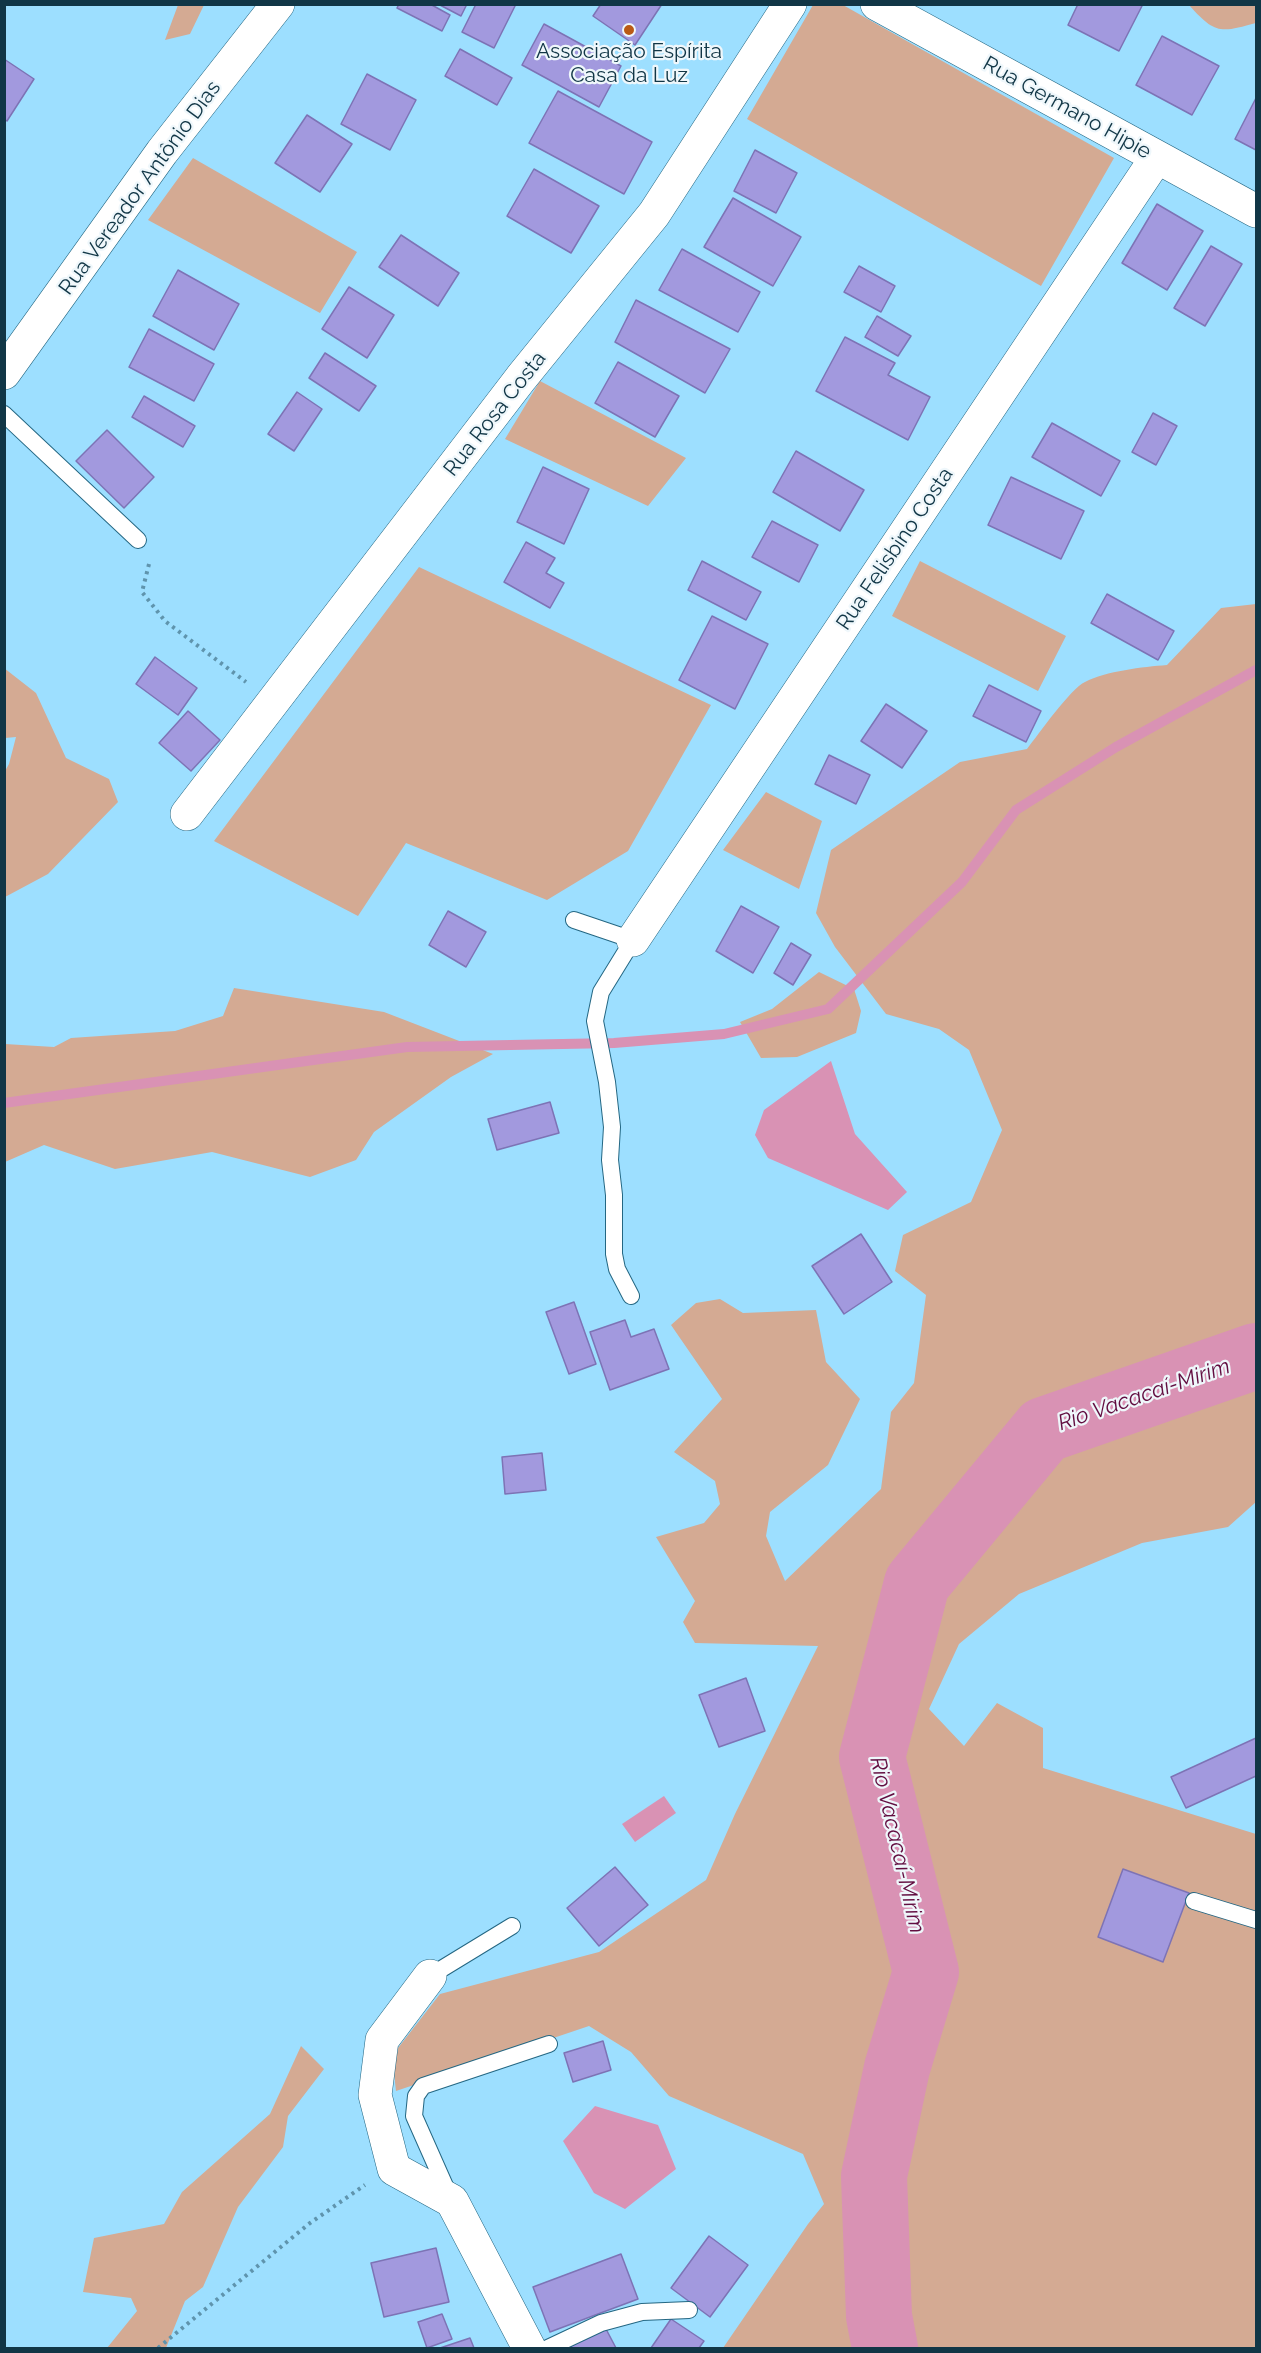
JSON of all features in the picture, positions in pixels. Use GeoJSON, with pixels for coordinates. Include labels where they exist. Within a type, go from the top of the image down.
{"type":"FeatureCollection","features":[{"type":"Feature","properties":{"kind":"street","name":"Rua Vereador Antônio Dias"},"geometry":{"type":"LineString","coordinates":[[7,364],[162,152],[278,4]]}},
{"type":"Feature","properties":{"kind":"street","name":"Rua Rosa Costa"},"geometry":{"type":"LineString","coordinates":[[187,814],[521,378],[654,214],[790,4]]}},
{"type":"Feature","properties":{"kind":"street","name":"Rua Germano Hipie"},"geometry":{"type":"LineString","coordinates":[[877,4],[1257,211]]}},
{"type":"Feature","properties":{"kind":"street","name":"Rua Felisbino Costa"},"geometry":{"type":"LineString","coordinates":[[633,940],[1157,157]]}},
{"type":"Feature","properties":{"kind":"street"},"geometry":{"type":"LineString","coordinates":[[430,1976],[382,2040],[375,2096],[394,2169],[452,2201],[529,2349]]}},
{"type":"Feature","properties":{"kind":"lane"},"geometry":{"type":"LineString","coordinates":[[4,414],[138,540]]}},
{"type":"Feature","properties":{"kind":"lane"},"geometry":{"type":"LineString","coordinates":[[574,920],[633,940],[601,992],[595,1021],[607,1082],[612,1127],[610,1160],[614,1195],[614,1254],[617,1269],[631,1296]]}},
{"type":"Feature","properties":{"kind":"lane"},"geometry":{"type":"LineString","coordinates":[[1194,1901],[1257,1920]]}},
{"type":"Feature","properties":{"kind":"lane"},"geometry":{"type":"LineString","coordinates":[[430,1976],[512,1926]]}},
{"type":"Feature","properties":{"kind":"lane"},"geometry":{"type":"LineString","coordinates":[[452,2201],[414,2116],[416,2097],[423,2086],[549,2044]]}},
{"type":"Feature","properties":{"kind":"lane"},"geometry":{"type":"LineString","coordinates":[[548,2349],[601,2323],[642,2312],[689,2310]]}},
{"type":"Feature","properties":{"kind":"path"},"geometry":{"type":"LineString","coordinates":[[138,540],[150,560],[142,592],[165,621],[273,702]]}},
{"type":"Feature","properties":{"kind":"path"},"geometry":{"type":"LineString","coordinates":[[158,2349],[310,2223],[359,2188],[394,2169]]}},
{"type":"Feature","properties":{"kind":"shaded area"},"geometry":{"type":"Polygon","coordinates":[[[178,5],[204,5],[190,34],[165,40],[178,5]]]}},
{"type":"Feature","properties":{"kind":"shaded area"},"geometry":{"type":"Polygon","coordinates":[[[813,5],[843,5],[1114,158],[1041,286],[747,119],[813,5]]]}},
{"type":"Feature","properties":{"kind":"shaded area"},"geometry":{"type":"Polygon","coordinates":[[[1189,5],[1256,5],[1256,23],[1219,29],[1205,21],[1189,5]]]}},
{"type":"Feature","properties":{"kind":"shaded area"},"geometry":{"type":"Polygon","coordinates":[[[193,158],[357,252],[320,313],[148,220],[193,158]]]}},
{"type":"Feature","properties":{"kind":"shaded area"},"geometry":{"type":"Polygon","coordinates":[[[540,381],[686,458],[648,506],[505,439],[540,381]]]}},
{"type":"Feature","properties":{"kind":"shaded area"},"geometry":{"type":"Polygon","coordinates":[[[920,561],[1066,636],[1038,691],[892,616],[920,561]]]}},
{"type":"Feature","properties":{"kind":"shaded area"},"geometry":{"type":"Polygon","coordinates":[[[419,567],[711,705],[628,851],[547,900],[406,843],[358,916],[214,841],[419,567]]]}},
{"type":"Feature","properties":{"kind":"shaded area"},"geometry":{"type":"Polygon","coordinates":[[[1256,604],[1256,1502],[1228,1527],[1142,1543],[1019,1594],[959,1644],[929,1709],[964,1746],[997,1703],[1043,1728],[1043,1768],[1256,1834],[1256,2348],[723,2348],[824,2204],[803,2154],[669,2096],[631,2052],[589,2026],[396,2091],[394,2073],[398,2048],[440,1994],[599,1952],[706,1880],[735,1814],[818,1646],[695,1643],[683,1622],[695,1601],[656,1537],[704,1523],[720,1504],[715,1481],[674,1452],[722,1399],[671,1325],[696,1303],[720,1299],[743,1313],[816,1310],[826,1362],[860,1399],[828,1465],[770,1512],[766,1536],[785,1581],[881,1489],[891,1412],[914,1383],[926,1295],[895,1271],[903,1235],[971,1202],[1002,1130],[969,1050],[939,1029],[886,1014],[835,947],[816,913],[831,850],[960,762],[1027,749],[1063,702],[1085,682],[1114,672],[1167,665],[1221,608],[1256,604]]]}},
{"type":"Feature","properties":{"kind":"shaded area"},"geometry":{"type":"Polygon","coordinates":[[[4,668],[36,693],[66,758],[109,779],[118,802],[48,874],[5,897],[5,771],[16,737],[5,738],[4,668]]]}},
{"type":"Feature","properties":{"kind":"shaded area"},"geometry":{"type":"Polygon","coordinates":[[[766,792],[822,821],[799,889],[723,850],[766,792]]]}},
{"type":"Feature","properties":{"kind":"shaded area"},"geometry":{"type":"Polygon","coordinates":[[[819,972],[854,989],[861,1011],[856,1033],[797,1057],[761,1058],[740,1022],[772,1009],[819,972]]]}},
{"type":"Feature","properties":{"kind":"shaded area"},"geometry":{"type":"Polygon","coordinates":[[[234,988],[384,1012],[493,1054],[451,1077],[374,1132],[356,1160],[310,1177],[212,1152],[115,1169],[44,1145],[5,1162],[5,1044],[54,1047],[71,1038],[175,1031],[223,1016],[234,988]]]}},
{"type":"Feature","properties":{"kind":"shaded area"},"geometry":{"type":"Polygon","coordinates":[[[831,1061],[855,1134],[907,1192],[888,1210],[768,1158],[755,1135],[764,1110],[831,1061]]]}},
{"type":"Feature","properties":{"kind":"shaded area"},"geometry":{"type":"Polygon","coordinates":[[[664,1796],[676,1813],[635,1842],[622,1824],[664,1796]]]}},
{"type":"Feature","properties":{"kind":"shaded area"},"geometry":{"type":"Polygon","coordinates":[[[301,2046],[324,2069],[288,2116],[283,2147],[238,2207],[203,2287],[185,2301],[166,2348],[107,2348],[137,2311],[131,2298],[83,2292],[94,2238],[164,2224],[182,2192],[270,2114],[301,2046]]]}},
{"type":"Feature","properties":{"kind":"shaded area"},"geometry":{"type":"Polygon","coordinates":[[[595,2106],[658,2125],[676,2169],[625,2209],[594,2193],[563,2141],[595,2106]]]}},
{"type":"Feature","properties":{"kind":"building"},"geometry":{"type":"Polygon","coordinates":[[[399,4],[430,4],[450,15],[442,31],[397,8],[399,4]]]}},
{"type":"Feature","properties":{"kind":"building"},"geometry":{"type":"Polygon","coordinates":[[[438,4],[467,4],[461,16],[438,4]]]}},
{"type":"Feature","properties":{"kind":"building"},"geometry":{"type":"Polygon","coordinates":[[[476,4],[516,4],[494,48],[462,32],[476,4]]]}},
{"type":"Feature","properties":{"kind":"building","name":"Associação Espírita Casa da Luz"},"geometry":{"type":"Polygon","coordinates":[[[601,4],[662,4],[635,45],[593,16],[601,4]]]}},
{"type":"Feature","properties":{"kind":"building"},"geometry":{"type":"Polygon","coordinates":[[[1078,4],[1143,4],[1119,51],[1068,25],[1078,4]]]}},
{"type":"Feature","properties":{"kind":"building"},"geometry":{"type":"Polygon","coordinates":[[[544,24],[621,66],[599,107],[522,65],[544,24]]]}},
{"type":"Feature","properties":{"kind":"building"},"geometry":{"type":"Polygon","coordinates":[[[1162,36],[1219,66],[1192,115],[1136,85],[1162,36]]]}},
{"type":"Feature","properties":{"kind":"building"},"geometry":{"type":"Polygon","coordinates":[[[460,49],[512,78],[497,105],[445,76],[460,49]]]}},
{"type":"Feature","properties":{"kind":"building"},"geometry":{"type":"Polygon","coordinates":[[[4,59],[34,79],[7,121],[4,119],[4,59]]]}},
{"type":"Feature","properties":{"kind":"building"},"geometry":{"type":"Polygon","coordinates":[[[367,74],[416,100],[390,150],[341,124],[367,74]]]}},
{"type":"Feature","properties":{"kind":"building"},"geometry":{"type":"Polygon","coordinates":[[[558,91],[652,142],[624,194],[529,143],[558,91]]]}},
{"type":"Feature","properties":{"kind":"building"},"geometry":{"type":"Polygon","coordinates":[[[1256,98],[1256,150],[1235,139],[1256,98]]]}},
{"type":"Feature","properties":{"kind":"building"},"geometry":{"type":"Polygon","coordinates":[[[307,115],[352,144],[320,192],[275,163],[307,115]]]}},
{"type":"Feature","properties":{"kind":"building"},"geometry":{"type":"Polygon","coordinates":[[[755,150],[797,173],[776,213],[734,191],[755,150]]]}},
{"type":"Feature","properties":{"kind":"building"},"geometry":{"type":"Polygon","coordinates":[[[534,169],[599,206],[571,253],[507,216],[534,169]]]}},
{"type":"Feature","properties":{"kind":"building"},"geometry":{"type":"Polygon","coordinates":[[[733,198],[801,237],[773,286],[704,247],[733,198]]]}},
{"type":"Feature","properties":{"kind":"building"},"geometry":{"type":"Polygon","coordinates":[[[1157,204],[1203,231],[1167,290],[1122,263],[1157,204]]]}},
{"type":"Feature","properties":{"kind":"building"},"geometry":{"type":"Polygon","coordinates":[[[401,235],[459,273],[438,306],[379,267],[401,235]]]}},
{"type":"Feature","properties":{"kind":"building"},"geometry":{"type":"Polygon","coordinates":[[[1211,246],[1242,264],[1205,326],[1174,308],[1211,246]]]}},
{"type":"Feature","properties":{"kind":"building"},"geometry":{"type":"Polygon","coordinates":[[[682,249],[760,292],[738,332],[659,290],[682,249]]]}},
{"type":"Feature","properties":{"kind":"building"},"geometry":{"type":"Polygon","coordinates":[[[859,266],[895,286],[881,312],[844,292],[859,266]]]}},
{"type":"Feature","properties":{"kind":"building"},"geometry":{"type":"Polygon","coordinates":[[[178,270],[239,304],[214,350],[153,316],[178,270]]]}},
{"type":"Feature","properties":{"kind":"building"},"geometry":{"type":"Polygon","coordinates":[[[349,287],[394,315],[367,358],[322,329],[349,287]]]}},
{"type":"Feature","properties":{"kind":"building"},"geometry":{"type":"Polygon","coordinates":[[[636,300],[730,349],[705,393],[615,342],[636,300]]]}},
{"type":"Feature","properties":{"kind":"building"},"geometry":{"type":"Polygon","coordinates":[[[877,316],[911,336],[898,356],[865,337],[877,316]]]}},
{"type":"Feature","properties":{"kind":"building"},"geometry":{"type":"Polygon","coordinates":[[[149,329],[214,364],[194,401],[129,367],[149,329]]]}},
{"type":"Feature","properties":{"kind":"building"},"geometry":{"type":"Polygon","coordinates":[[[845,337],[895,363],[888,375],[930,397],[908,440],[816,391],[845,337]]]}},
{"type":"Feature","properties":{"kind":"building"},"geometry":{"type":"Polygon","coordinates":[[[325,353],[376,386],[359,411],[309,378],[325,353]]]}},
{"type":"Feature","properties":{"kind":"building"},"geometry":{"type":"Polygon","coordinates":[[[618,362],[679,396],[655,437],[595,403],[618,362]]]}},
{"type":"Feature","properties":{"kind":"building"},"geometry":{"type":"Polygon","coordinates":[[[297,392],[322,409],[294,451],[268,434],[297,392]]]}},
{"type":"Feature","properties":{"kind":"building"},"geometry":{"type":"Polygon","coordinates":[[[144,396],[195,426],[183,447],[132,417],[144,396]]]}},
{"type":"Feature","properties":{"kind":"building"},"geometry":{"type":"Polygon","coordinates":[[[1153,413],[1177,426],[1156,465],[1132,452],[1153,413]]]}},
{"type":"Feature","properties":{"kind":"building"},"geometry":{"type":"Polygon","coordinates":[[[1052,423],[1120,461],[1101,496],[1032,457],[1052,423]]]}},
{"type":"Feature","properties":{"kind":"building"},"geometry":{"type":"Polygon","coordinates":[[[107,430],[154,477],[124,508],[76,461],[107,430]]]}},
{"type":"Feature","properties":{"kind":"building"},"geometry":{"type":"Polygon","coordinates":[[[796,451],[864,490],[840,531],[773,492],[796,451]]]}},
{"type":"Feature","properties":{"kind":"building"},"geometry":{"type":"Polygon","coordinates":[[[543,467],[589,489],[564,544],[517,522],[543,467]]]}},
{"type":"Feature","properties":{"kind":"building"},"geometry":{"type":"Polygon","coordinates":[[[1011,477],[1084,511],[1061,559],[988,525],[1011,477]]]}},
{"type":"Feature","properties":{"kind":"building"},"geometry":{"type":"Polygon","coordinates":[[[772,521],[818,545],[799,582],[752,557],[772,521]]]}},
{"type":"Feature","properties":{"kind":"building"},"geometry":{"type":"Polygon","coordinates":[[[526,542],[555,558],[546,573],[564,583],[550,608],[504,582],[526,542]]]}},
{"type":"Feature","properties":{"kind":"building"},"geometry":{"type":"Polygon","coordinates":[[[702,561],[761,592],[746,620],[688,590],[702,561]]]}},
{"type":"Feature","properties":{"kind":"building"},"geometry":{"type":"Polygon","coordinates":[[[1107,594],[1174,631],[1158,660],[1091,623],[1107,594]]]}},
{"type":"Feature","properties":{"kind":"building"},"geometry":{"type":"Polygon","coordinates":[[[712,616],[768,644],[735,709],[679,680],[712,616]]]}},
{"type":"Feature","properties":{"kind":"building"},"geometry":{"type":"Polygon","coordinates":[[[155,657],[197,688],[178,715],[136,684],[155,657]]]}},
{"type":"Feature","properties":{"kind":"building"},"geometry":{"type":"Polygon","coordinates":[[[989,685],[1041,711],[1026,742],[973,716],[989,685]]]}},
{"type":"Feature","properties":{"kind":"building"},"geometry":{"type":"Polygon","coordinates":[[[886,704],[927,731],[902,768],[861,741],[886,704]]]}},
{"type":"Feature","properties":{"kind":"building"},"geometry":{"type":"Polygon","coordinates":[[[188,711],[220,740],[191,771],[159,743],[188,711]]]}},
{"type":"Feature","properties":{"kind":"building"},"geometry":{"type":"Polygon","coordinates":[[[829,755],[870,775],[856,804],[815,784],[829,755]]]}},
{"type":"Feature","properties":{"kind":"building"},"geometry":{"type":"Polygon","coordinates":[[[741,906],[779,927],[753,973],[716,951],[741,906]]]}},
{"type":"Feature","properties":{"kind":"building"},"geometry":{"type":"Polygon","coordinates":[[[448,911],[486,932],[466,967],[429,945],[448,911]]]}},
{"type":"Feature","properties":{"kind":"building"},"geometry":{"type":"Polygon","coordinates":[[[791,943],[811,955],[793,985],[774,973],[791,943]]]}},
{"type":"Feature","properties":{"kind":"building"},"geometry":{"type":"Polygon","coordinates":[[[550,1102],[559,1133],[497,1150],[488,1119],[550,1102]]]}},
{"type":"Feature","properties":{"kind":"building"},"geometry":{"type":"Polygon","coordinates":[[[861,1234],[892,1282],[844,1314],[812,1266],[861,1234]]]}},
{"type":"Feature","properties":{"kind":"building"},"geometry":{"type":"Polygon","coordinates":[[[574,1302],[596,1364],[569,1374],[546,1312],[574,1302]]]}},
{"type":"Feature","properties":{"kind":"building"},"geometry":{"type":"Polygon","coordinates":[[[625,1320],[631,1337],[654,1329],[669,1369],[610,1390],[590,1332],[625,1320]]]}},
{"type":"Feature","properties":{"kind":"building"},"geometry":{"type":"Polygon","coordinates":[[[542,1453],[546,1490],[505,1494],[502,1457],[542,1453]]]}},
{"type":"Feature","properties":{"kind":"building"},"geometry":{"type":"Polygon","coordinates":[[[746,1678],[765,1731],[719,1747],[699,1695],[746,1678]]]}},
{"type":"Feature","properties":{"kind":"building"},"geometry":{"type":"Polygon","coordinates":[[[1256,1738],[1256,1776],[1186,1808],[1171,1777],[1256,1738]]]}},
{"type":"Feature","properties":{"kind":"building"},"geometry":{"type":"Polygon","coordinates":[[[615,1867],[648,1905],[599,1946],[567,1908],[615,1867]]]}},
{"type":"Feature","properties":{"kind":"building"},"geometry":{"type":"Polygon","coordinates":[[[1123,1869],[1189,1893],[1163,1962],[1098,1937],[1123,1869]]]}},
{"type":"Feature","properties":{"kind":"building"},"geometry":{"type":"Polygon","coordinates":[[[603,2041],[611,2070],[573,2082],[564,2053],[603,2041]]]}},
{"type":"Feature","properties":{"kind":"building"},"geometry":{"type":"Polygon","coordinates":[[[709,2236],[748,2265],[710,2317],[671,2288],[709,2236]]]}},
{"type":"Feature","properties":{"kind":"building"},"geometry":{"type":"Polygon","coordinates":[[[436,2248],[449,2302],[384,2317],[371,2263],[436,2248]]]}},
{"type":"Feature","properties":{"kind":"building"},"geometry":{"type":"Polygon","coordinates":[[[621,2254],[638,2299],[550,2332],[533,2287],[621,2254]]]}},
{"type":"Feature","properties":{"kind":"building"},"geometry":{"type":"Polygon","coordinates":[[[442,2314],[452,2339],[427,2348],[418,2322],[442,2314]]]}},
{"type":"Feature","properties":{"kind":"building"},"geometry":{"type":"Polygon","coordinates":[[[671,2319],[704,2341],[699,2348],[651,2348],[671,2319]]]}},
{"type":"Feature","properties":{"kind":"building"},"geometry":{"type":"Polygon","coordinates":[[[606,2329],[616,2348],[566,2348],[606,2329]]]}},
{"type":"Feature","properties":{"kind":"building"},"geometry":{"type":"Polygon","coordinates":[[[470,2338],[474,2348],[440,2348],[470,2338]]]}},
{"type":"Feature","properties":{"kind":"waterway"},"geometry":{"type":"LineString","coordinates":[[4,1103],[407,1047],[614,1043],[724,1034],[828,1009],[962,882],[1016,810],[1116,747],[1256,670]]}},
{"type":"Feature","properties":{"kind":"waterway","name":"Rio Vacacaí-Mirim"},"geometry":{"type":"LineString","coordinates":[[885,2348],[879,2316],[874,2176],[897,2068],[926,1972],[872,1757],[917,1583],[1044,1430],[1256,1356]]}},
{"type":"Feature","properties":{"kind":"place","name":"Associação Espírita Casa da Luz"},"geometry":{"type":"Point","coordinates":[629,30]}}]}
